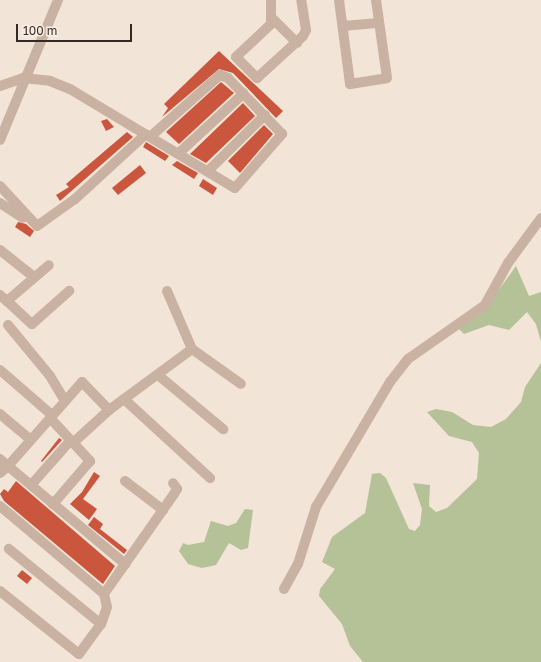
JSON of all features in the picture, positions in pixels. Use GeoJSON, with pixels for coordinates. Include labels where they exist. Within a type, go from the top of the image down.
{"type":"FeatureCollection","features":[{"type":"Feature","properties":{"kind":"street"},"geometry":{"type":"LineString","coordinates":[[0,140],[23,78],[58,0]]}},
{"type":"Feature","properties":{"kind":"street"},"geometry":{"type":"LineString","coordinates":[[271,0],[273,19],[297,43]]}},
{"type":"Feature","properties":{"kind":"street"},"geometry":{"type":"LineString","coordinates":[[273,19],[236,57],[254,77],[259,77],[297,43],[306,30],[301,0]]}},
{"type":"Feature","properties":{"kind":"street"},"geometry":{"type":"LineString","coordinates":[[339,0],[350,84],[386,78],[376,0]]}},
{"type":"Feature","properties":{"kind":"street"},"geometry":{"type":"LineString","coordinates":[[343,26],[379,22]]}},
{"type":"Feature","properties":{"kind":"street"},"geometry":{"type":"LineString","coordinates":[[0,86],[23,78],[50,81],[70,89],[149,135],[236,187],[281,138],[282,131],[228,78],[220,75],[149,135],[75,199],[38,226],[33,225],[0,203]]}},
{"type":"Feature","properties":{"kind":"street"},"geometry":{"type":"LineString","coordinates":[[179,153],[244,93]]}},
{"type":"Feature","properties":{"kind":"street"},"geometry":{"type":"LineString","coordinates":[[208,171],[265,115]]}},
{"type":"Feature","properties":{"kind":"street"},"geometry":{"type":"LineString","coordinates":[[0,186],[33,225]]}},
{"type":"Feature","properties":{"kind":"street"},"geometry":{"type":"LineString","coordinates":[[284,589],[298,564],[316,507],[390,382],[408,359],[485,305],[508,263],[541,218]]}},
{"type":"Feature","properties":{"kind":"street"},"geometry":{"type":"LineString","coordinates":[[0,250],[34,278]]}},
{"type":"Feature","properties":{"kind":"street"},"geometry":{"type":"LineString","coordinates":[[50,265],[34,278],[4,298],[32,324],[69,291]]}},
{"type":"Feature","properties":{"kind":"street"},"geometry":{"type":"LineString","coordinates":[[167,291],[192,349],[241,384]]}},
{"type":"Feature","properties":{"kind":"street"},"geometry":{"type":"LineString","coordinates":[[8,325],[50,376],[65,401]]}},
{"type":"Feature","properties":{"kind":"street"},"geometry":{"type":"LineString","coordinates":[[32,484],[72,442],[109,410],[158,376],[192,349]]}},
{"type":"Feature","properties":{"kind":"street"},"geometry":{"type":"LineString","coordinates":[[0,370],[51,416],[90,461],[53,504]]}},
{"type":"Feature","properties":{"kind":"street"},"geometry":{"type":"LineString","coordinates":[[158,376],[223,429]]}},
{"type":"Feature","properties":{"kind":"street"},"geometry":{"type":"LineString","coordinates":[[0,474],[4,463],[31,440],[84,381],[109,410]]}},
{"type":"Feature","properties":{"kind":"street"},"geometry":{"type":"LineString","coordinates":[[124,399],[210,478]]}},
{"type":"Feature","properties":{"kind":"street"},"geometry":{"type":"LineString","coordinates":[[0,414],[31,440]]}},
{"type":"Feature","properties":{"kind":"street"},"geometry":{"type":"LineString","coordinates":[[4,463],[32,484],[53,504],[125,564]]}},
{"type":"Feature","properties":{"kind":"street"},"geometry":{"type":"LineString","coordinates":[[126,481],[163,510]]}},
{"type":"Feature","properties":{"kind":"street"},"geometry":{"type":"LineString","coordinates":[[104,594],[177,489],[173,483]]}},
{"type":"Feature","properties":{"kind":"street"},"geometry":{"type":"LineString","coordinates":[[0,506],[104,594],[107,607],[101,624],[79,654],[0,591]]}},
{"type":"Feature","properties":{"kind":"street"},"geometry":{"type":"LineString","coordinates":[[9,549],[101,624]]}},
{"type":"Feature","properties":{"kind":"green space"},"geometry":{"type":"Polygon","coordinates":[[[516,266],[529,296],[541,292],[541,342],[536,324],[527,312],[509,330],[489,325],[464,334],[459,329],[483,312],[516,266]]]}},
{"type":"Feature","properties":{"kind":"green space"},"geometry":{"type":"Polygon","coordinates":[[[541,363],[541,662],[363,662],[350,646],[342,624],[319,596],[320,589],[335,569],[322,562],[332,537],[365,513],[372,474],[380,473],[386,478],[409,529],[415,531],[420,525],[422,509],[413,483],[430,485],[429,506],[436,512],[447,508],[477,479],[479,453],[472,442],[449,436],[427,412],[436,409],[452,412],[473,425],[491,427],[506,419],[521,402],[525,387],[541,363]]]}},
{"type":"Feature","properties":{"kind":"green space"},"geometry":{"type":"Polygon","coordinates":[[[245,509],[253,510],[248,548],[241,550],[229,543],[216,565],[202,568],[188,564],[179,551],[183,543],[188,545],[204,542],[211,521],[228,526],[236,523],[245,509]]]}},
{"type":"Feature","properties":{"kind":"building"},"geometry":{"type":"Polygon","coordinates":[[[219,51],[283,111],[276,118],[233,73],[219,69],[162,117],[168,108],[164,104],[219,51]]]}},
{"type":"Feature","properties":{"kind":"building"},"geometry":{"type":"Polygon","coordinates":[[[221,82],[234,93],[179,144],[166,132],[221,82]]]}},
{"type":"Feature","properties":{"kind":"building"},"geometry":{"type":"Polygon","coordinates":[[[243,103],[255,116],[206,163],[190,154],[243,103]]]}},
{"type":"Feature","properties":{"kind":"building"},"geometry":{"type":"Polygon","coordinates":[[[107,119],[114,127],[106,131],[101,121],[107,119]]]}},
{"type":"Feature","properties":{"kind":"building"},"geometry":{"type":"Polygon","coordinates":[[[264,125],[273,134],[240,173],[228,161],[264,125]]]}},
{"type":"Feature","properties":{"kind":"building"},"geometry":{"type":"Polygon","coordinates":[[[127,132],[133,137],[60,201],[56,195],[69,187],[66,184],[127,132]]]}},
{"type":"Feature","properties":{"kind":"building"},"geometry":{"type":"Polygon","coordinates":[[[146,142],[169,156],[165,161],[143,147],[146,142]]]}},
{"type":"Feature","properties":{"kind":"building"},"geometry":{"type":"Polygon","coordinates":[[[177,161],[198,173],[194,179],[172,165],[177,161]]]}},
{"type":"Feature","properties":{"kind":"building"},"geometry":{"type":"Polygon","coordinates":[[[140,165],[146,173],[118,195],[112,188],[140,165]]]}},
{"type":"Feature","properties":{"kind":"building"},"geometry":{"type":"Polygon","coordinates":[[[203,179],[217,188],[213,195],[199,186],[203,179]]]}},
{"type":"Feature","properties":{"kind":"building"},"geometry":{"type":"Polygon","coordinates":[[[18,222],[26,224],[34,231],[30,237],[15,227],[18,222]]]}},
{"type":"Feature","properties":{"kind":"building"},"geometry":{"type":"Polygon","coordinates":[[[59,438],[62,440],[42,462],[41,461],[59,438]]]}},
{"type":"Feature","properties":{"kind":"building"},"geometry":{"type":"Polygon","coordinates":[[[94,472],[100,476],[83,499],[97,509],[89,520],[70,504],[82,492],[94,472]]]}},
{"type":"Feature","properties":{"kind":"building"},"geometry":{"type":"Polygon","coordinates":[[[16,481],[115,566],[103,584],[4,501],[0,494],[4,489],[8,492],[16,481]]]}},
{"type":"Feature","properties":{"kind":"building"},"geometry":{"type":"Polygon","coordinates":[[[94,517],[103,524],[100,529],[127,550],[124,554],[88,525],[94,517]]]}},
{"type":"Feature","properties":{"kind":"building"},"geometry":{"type":"Polygon","coordinates":[[[22,570],[32,578],[27,584],[17,576],[22,570]]]}}]}
